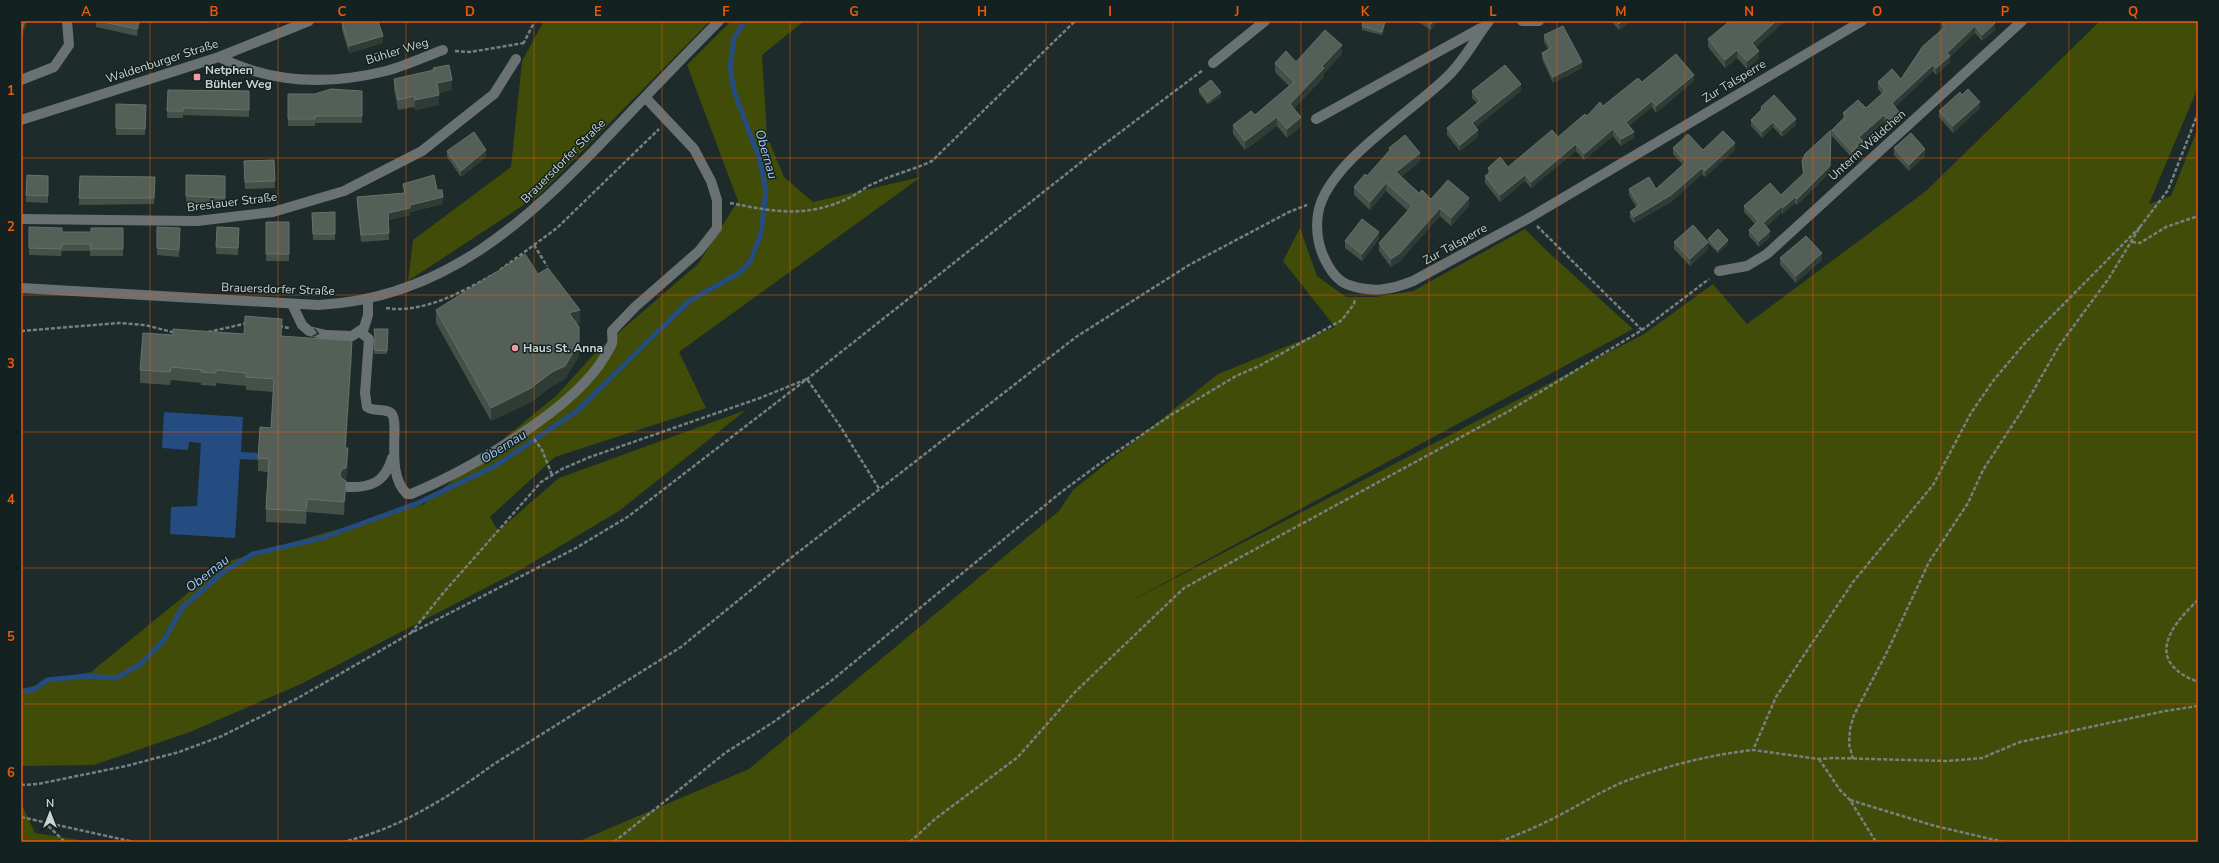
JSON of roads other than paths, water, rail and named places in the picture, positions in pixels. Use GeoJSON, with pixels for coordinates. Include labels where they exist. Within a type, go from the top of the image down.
{"type":"FeatureCollection","features":[{"type":"Feature","properties":{"kind":"street"},"geometry":{"type":"LineString","coordinates":[[21,80],[54,67],[69,45],[67,21]]}},
{"type":"Feature","properties":{"kind":"street","name":"Waldenburger Straße"},"geometry":{"type":"LineString","coordinates":[[21,120],[219,57],[309,21]]}},
{"type":"Feature","properties":{"kind":"street","name":"Brauersdorfer Straße"},"geometry":{"type":"LineString","coordinates":[[21,288],[292,304],[342,304],[368,299],[418,283],[460,263],[515,226],[590,155],[719,21]]}},
{"type":"Feature","properties":{"kind":"street"},"geometry":{"type":"LineString","coordinates":[[1213,63],[1265,21]]}},
{"type":"Feature","properties":{"kind":"street"},"geometry":{"type":"LineString","coordinates":[[1522,21],[1539,21]]}},
{"type":"Feature","properties":{"kind":"street","name":"Zur Talsperre"},"geometry":{"type":"LineString","coordinates":[[1487,24],[1448,76],[1362,150],[1334,180],[1322,200],[1318,214],[1318,235],[1322,252],[1328,267],[1346,284],[1372,291],[1398,288],[1414,281],[1529,218],[1862,21]]}},
{"type":"Feature","properties":{"kind":"street","name":"Unterm Wäldchen"},"geometry":{"type":"LineString","coordinates":[[1719,272],[1747,266],[1766,254],[2022,21]]}},
{"type":"Feature","properties":{"kind":"street"},"geometry":{"type":"LineString","coordinates":[[1316,119],[1487,24]]}},
{"type":"Feature","properties":{"kind":"street","name":"Bühler Weg"},"geometry":{"type":"LineString","coordinates":[[219,57],[259,74],[318,80],[352,78],[387,71],[443,50]]}},
{"type":"Feature","properties":{"kind":"street","name":"Breslauer Straße"},"geometry":{"type":"LineString","coordinates":[[21,219],[197,221],[273,212],[344,191],[422,151],[494,94],[516,59]]}},
{"type":"Feature","properties":{"kind":"street"},"geometry":{"type":"LineString","coordinates":[[359,332],[369,339],[366,404],[370,409],[387,411],[393,416],[395,423],[393,456],[394,468],[404,491],[411,494],[452,475],[488,454],[569,398],[601,363],[612,343],[612,331],[634,307],[699,251],[717,228],[717,200],[711,181],[694,149],[666,122],[645,97]]}},
{"type":"Feature","properties":{"kind":"street"},"geometry":{"type":"LineString","coordinates":[[292,304],[296,314],[309,331],[326,335],[352,336],[364,328],[368,315],[368,299]]}},
{"type":"Feature","properties":{"kind":"street"},"geometry":{"type":"LineString","coordinates":[[346,487],[360,487],[378,480],[387,472],[393,456]]}},
{"type":"Feature","properties":{"kind":"water"},"geometry":{"type":"Polygon","coordinates":[[[164,412],[243,417],[241,452],[259,453],[258,460],[240,459],[235,538],[170,534],[171,507],[197,506],[201,443],[189,442],[188,450],[162,448],[164,412]]]}},
{"type":"Feature","properties":{"kind":"waterway","name":"Obernau"},"geometry":{"type":"LineString","coordinates":[[21,692],[35,689],[47,680],[86,676],[116,678],[141,664],[164,640],[182,608],[222,573],[253,554],[322,538],[418,503],[495,466],[577,411],[689,301],[739,273],[750,262],[761,234],[766,190],[759,158],[734,91],[730,68],[734,38],[745,21]]}},
{"type":"Feature","properties":{"kind":"place","name":"Netphen Bühler Weg"},"geometry":{"type":"Point","coordinates":[197,77]}},
{"type":"Feature","properties":{"kind":"place","name":"Haus St. Anna"},"geometry":{"type":"Point","coordinates":[515,348]}}]}
